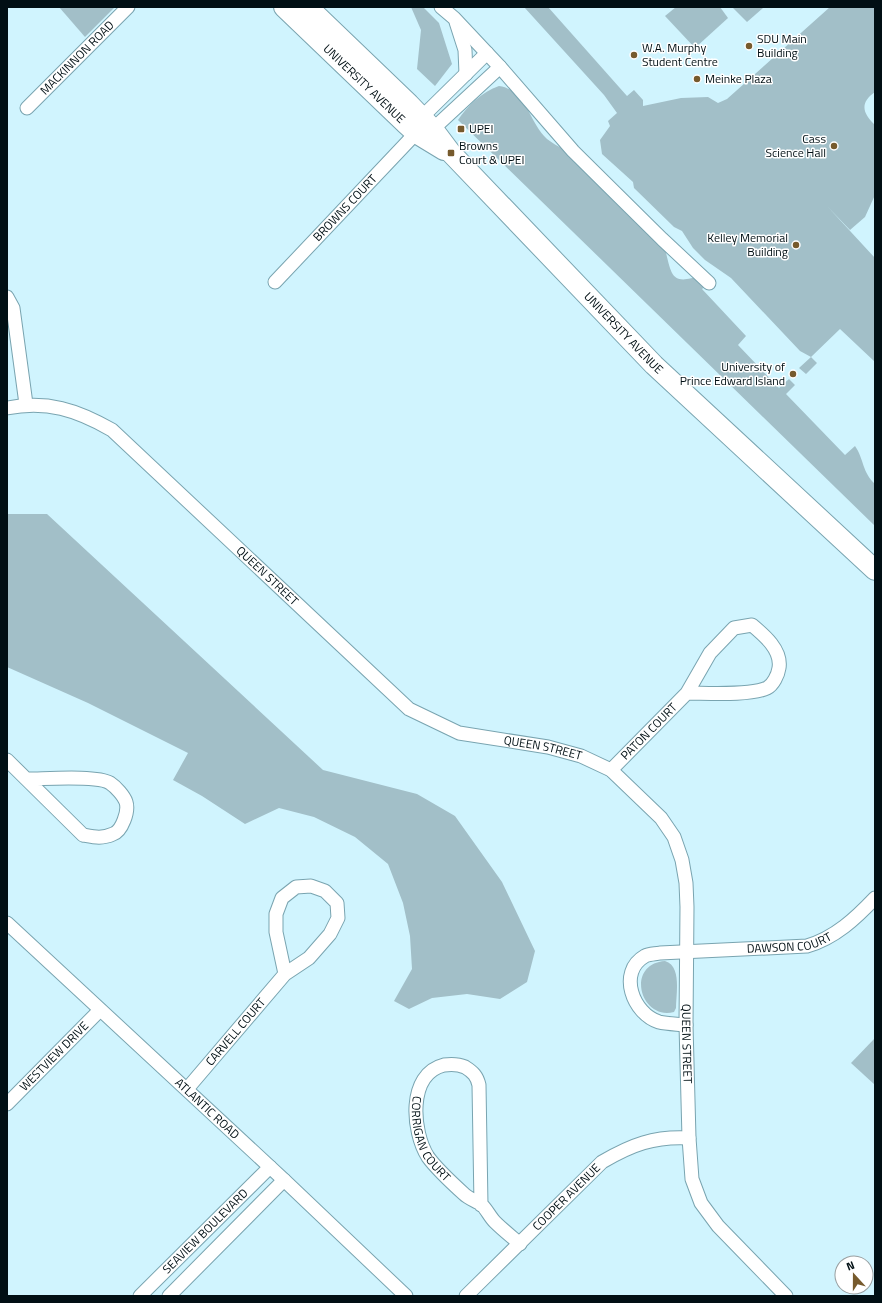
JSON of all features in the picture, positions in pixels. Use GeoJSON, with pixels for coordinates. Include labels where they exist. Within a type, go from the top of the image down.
{"type":"FeatureCollection","features":[{"type":"Feature","properties":{"kind":"main road","name":"UNIVERSITY AVENUE"},"geometry":{"type":"LineString","coordinates":[[284,7],[424,127]]}},
{"type":"Feature","properties":{"kind":"main road","name":"UNIVERSITY AVENUE"},"geometry":{"type":"LineString","coordinates":[[308,7],[451,153],[654,365],[875,570]]}},
{"type":"Feature","properties":{"kind":"street","name":"MACKINNON ROAD"},"geometry":{"type":"LineString","coordinates":[[27,108],[128,7]]}},
{"type":"Feature","properties":{"kind":"street"},"geometry":{"type":"LineString","coordinates":[[441,7],[454,18],[500,67],[573,151],[709,283]]}},
{"type":"Feature","properties":{"kind":"street"},"geometry":{"type":"LineString","coordinates":[[454,18],[464,50],[466,74]]}},
{"type":"Feature","properties":{"kind":"street"},"geometry":{"type":"LineString","coordinates":[[424,127],[466,74],[486,53]]}},
{"type":"Feature","properties":{"kind":"street"},"geometry":{"type":"LineString","coordinates":[[424,127],[500,67]]}},
{"type":"Feature","properties":{"kind":"street","name":"BROWNS COURT"},"geometry":{"type":"LineString","coordinates":[[275,282],[424,127]]}},
{"type":"Feature","properties":{"kind":"street"},"geometry":{"type":"LineString","coordinates":[[7,297],[15,315],[26,404]]}},
{"type":"Feature","properties":{"kind":"street","name":"QUEEN STREET"},"geometry":{"type":"LineString","coordinates":[[7,408],[26,404],[49,405],[89,417],[112,430],[409,709],[459,733],[548,747],[581,756],[610,770],[660,818],[674,837],[682,860],[686,883],[688,952],[686,1025],[688,1138],[692,1179],[702,1203],[718,1226],[786,1296]]}},
{"type":"Feature","properties":{"kind":"street","name":"PATON COURT"},"geometry":{"type":"LineString","coordinates":[[610,770],[687,693],[710,653],[734,628],[752,625],[768,638],[780,662],[778,675],[768,688],[752,692],[687,693]]}},
{"type":"Feature","properties":{"kind":"street"},"geometry":{"type":"LineString","coordinates":[[7,760],[28,779],[83,835],[98,838],[115,834],[122,824],[126,814],[126,802],[120,792],[110,783],[97,779],[28,779]]}},
{"type":"Feature","properties":{"kind":"street","name":"CARVELL COURT"},"geometry":{"type":"LineString","coordinates":[[187,1089],[285,974],[309,958],[330,934],[338,918],[337,903],[325,891],[311,886],[296,887],[282,898],[276,914],[276,932],[285,974]]}},
{"type":"Feature","properties":{"kind":"street","name":"DAWSON COURT"},"geometry":{"type":"LineString","coordinates":[[686,1025],[658,1022],[644,1012],[631,995],[630,982],[633,967],[646,956],[660,953],[768,949],[807,946],[819,943],[834,935],[857,917],[875,898]]}},
{"type":"Feature","properties":{"kind":"street","name":"ATLANTIC ROAD"},"geometry":{"type":"LineString","coordinates":[[7,923],[187,1089],[406,1296]]}},
{"type":"Feature","properties":{"kind":"street","name":"WESTVIEW DRIVE"},"geometry":{"type":"LineString","coordinates":[[7,1104],[100,1010]]}},
{"type":"Feature","properties":{"kind":"street","name":"CORRIGAN COURT"},"geometry":{"type":"LineString","coordinates":[[481,1204],[478,1077],[472,1071],[461,1065],[450,1064],[437,1067],[425,1077],[417,1097],[417,1116],[420,1138],[429,1157],[465,1195],[481,1204],[495,1222],[520,1244]]}},
{"type":"Feature","properties":{"kind":"street","name":"COOPER AVENUE"},"geometry":{"type":"LineString","coordinates":[[466,1296],[602,1162],[620,1152],[646,1142],[668,1136],[688,1138]]}},
{"type":"Feature","properties":{"kind":"street","name":"SEAVIEW BOULEVARD"},"geometry":{"type":"LineString","coordinates":[[140,1296],[270,1167]]}},
{"type":"Feature","properties":{"kind":"street","name":"SEAVIEW BOULEVARD"},"geometry":{"type":"LineString","coordinates":[[169,1296],[284,1180]]}},
{"type":"Feature","properties":{"kind":"shaded area"},"geometry":{"type":"Polygon","coordinates":[[[59,7],[115,7],[85,37],[59,7]]]}},
{"type":"Feature","properties":{"kind":"shaded area"},"geometry":{"type":"Polygon","coordinates":[[[411,7],[423,7],[439,23],[452,64],[435,86],[417,69],[421,30],[411,7]]]}},
{"type":"Feature","properties":{"kind":"shaded area"},"geometry":{"type":"Polygon","coordinates":[[[524,7],[548,7],[627,96],[634,90],[643,100],[643,106],[681,98],[708,97],[718,103],[727,99],[830,7],[875,7],[875,92],[867,100],[864,108],[868,117],[875,125],[875,195],[865,217],[850,230],[827,206],[875,258],[875,362],[840,329],[811,357],[800,351],[731,278],[705,260],[693,248],[682,231],[674,227],[634,188],[633,182],[602,154],[600,140],[610,126],[608,121],[617,113],[604,95],[524,7]]]}},
{"type":"Feature","properties":{"kind":"shaded area"},"geometry":{"type":"Polygon","coordinates":[[[676,7],[720,7],[728,18],[695,48],[665,16],[676,7]]]}},
{"type":"Feature","properties":{"kind":"shaded area"},"geometry":{"type":"Polygon","coordinates":[[[732,7],[762,7],[763,8],[747,22],[732,7]]]}},
{"type":"Feature","properties":{"kind":"shaded area"},"geometry":{"type":"Polygon","coordinates":[[[499,86],[516,94],[522,100],[536,125],[547,139],[563,149],[665,249],[669,266],[674,276],[679,279],[684,279],[702,275],[709,283],[702,289],[746,336],[738,345],[779,388],[789,379],[795,385],[786,394],[845,455],[855,446],[865,470],[875,484],[875,526],[458,120],[466,109],[476,100],[499,86]]]}},
{"type":"Feature","properties":{"kind":"shaded area"},"geometry":{"type":"Polygon","coordinates":[[[811,357],[817,363],[806,374],[799,368],[811,357]]]}},
{"type":"Feature","properties":{"kind":"shaded area"},"geometry":{"type":"Polygon","coordinates":[[[7,514],[47,514],[323,770],[417,794],[455,816],[502,882],[535,951],[527,982],[500,999],[467,994],[432,998],[409,1009],[394,1001],[412,969],[410,936],[403,903],[388,864],[355,837],[314,817],[279,808],[245,824],[202,796],[173,780],[188,753],[88,703],[7,667],[7,514]]]}},
{"type":"Feature","properties":{"kind":"shaded area"},"geometry":{"type":"Polygon","coordinates":[[[665,961],[674,968],[677,981],[677,995],[676,1008],[674,1012],[662,1013],[653,1008],[646,1001],[642,991],[641,981],[645,972],[653,964],[665,961]]]}},
{"type":"Feature","properties":{"kind":"shaded area"},"geometry":{"type":"Polygon","coordinates":[[[875,1038],[875,1085],[851,1063],[875,1038]]]}},
{"type":"Feature","properties":{"kind":"place","name":"SDU Main Building"},"geometry":{"type":"Point","coordinates":[749,46]}},
{"type":"Feature","properties":{"kind":"place","name":"W.A. Murphy Student Centre"},"geometry":{"type":"Point","coordinates":[634,55]}},
{"type":"Feature","properties":{"kind":"place","name":"Meinke Plaza"},"geometry":{"type":"Point","coordinates":[697,79]}},
{"type":"Feature","properties":{"kind":"place","name":"UPEI"},"geometry":{"type":"Point","coordinates":[461,129]}},
{"type":"Feature","properties":{"kind":"place","name":"Cass Science Hall"},"geometry":{"type":"Point","coordinates":[834,146]}},
{"type":"Feature","properties":{"kind":"place","name":"Browns Court & UPEI"},"geometry":{"type":"Point","coordinates":[451,153]}},
{"type":"Feature","properties":{"kind":"place","name":"Kelley Memorial Building"},"geometry":{"type":"Point","coordinates":[796,245]}},
{"type":"Feature","properties":{"kind":"place","name":"University of Prince Edward Island"},"geometry":{"type":"Point","coordinates":[793,374]}}]}
